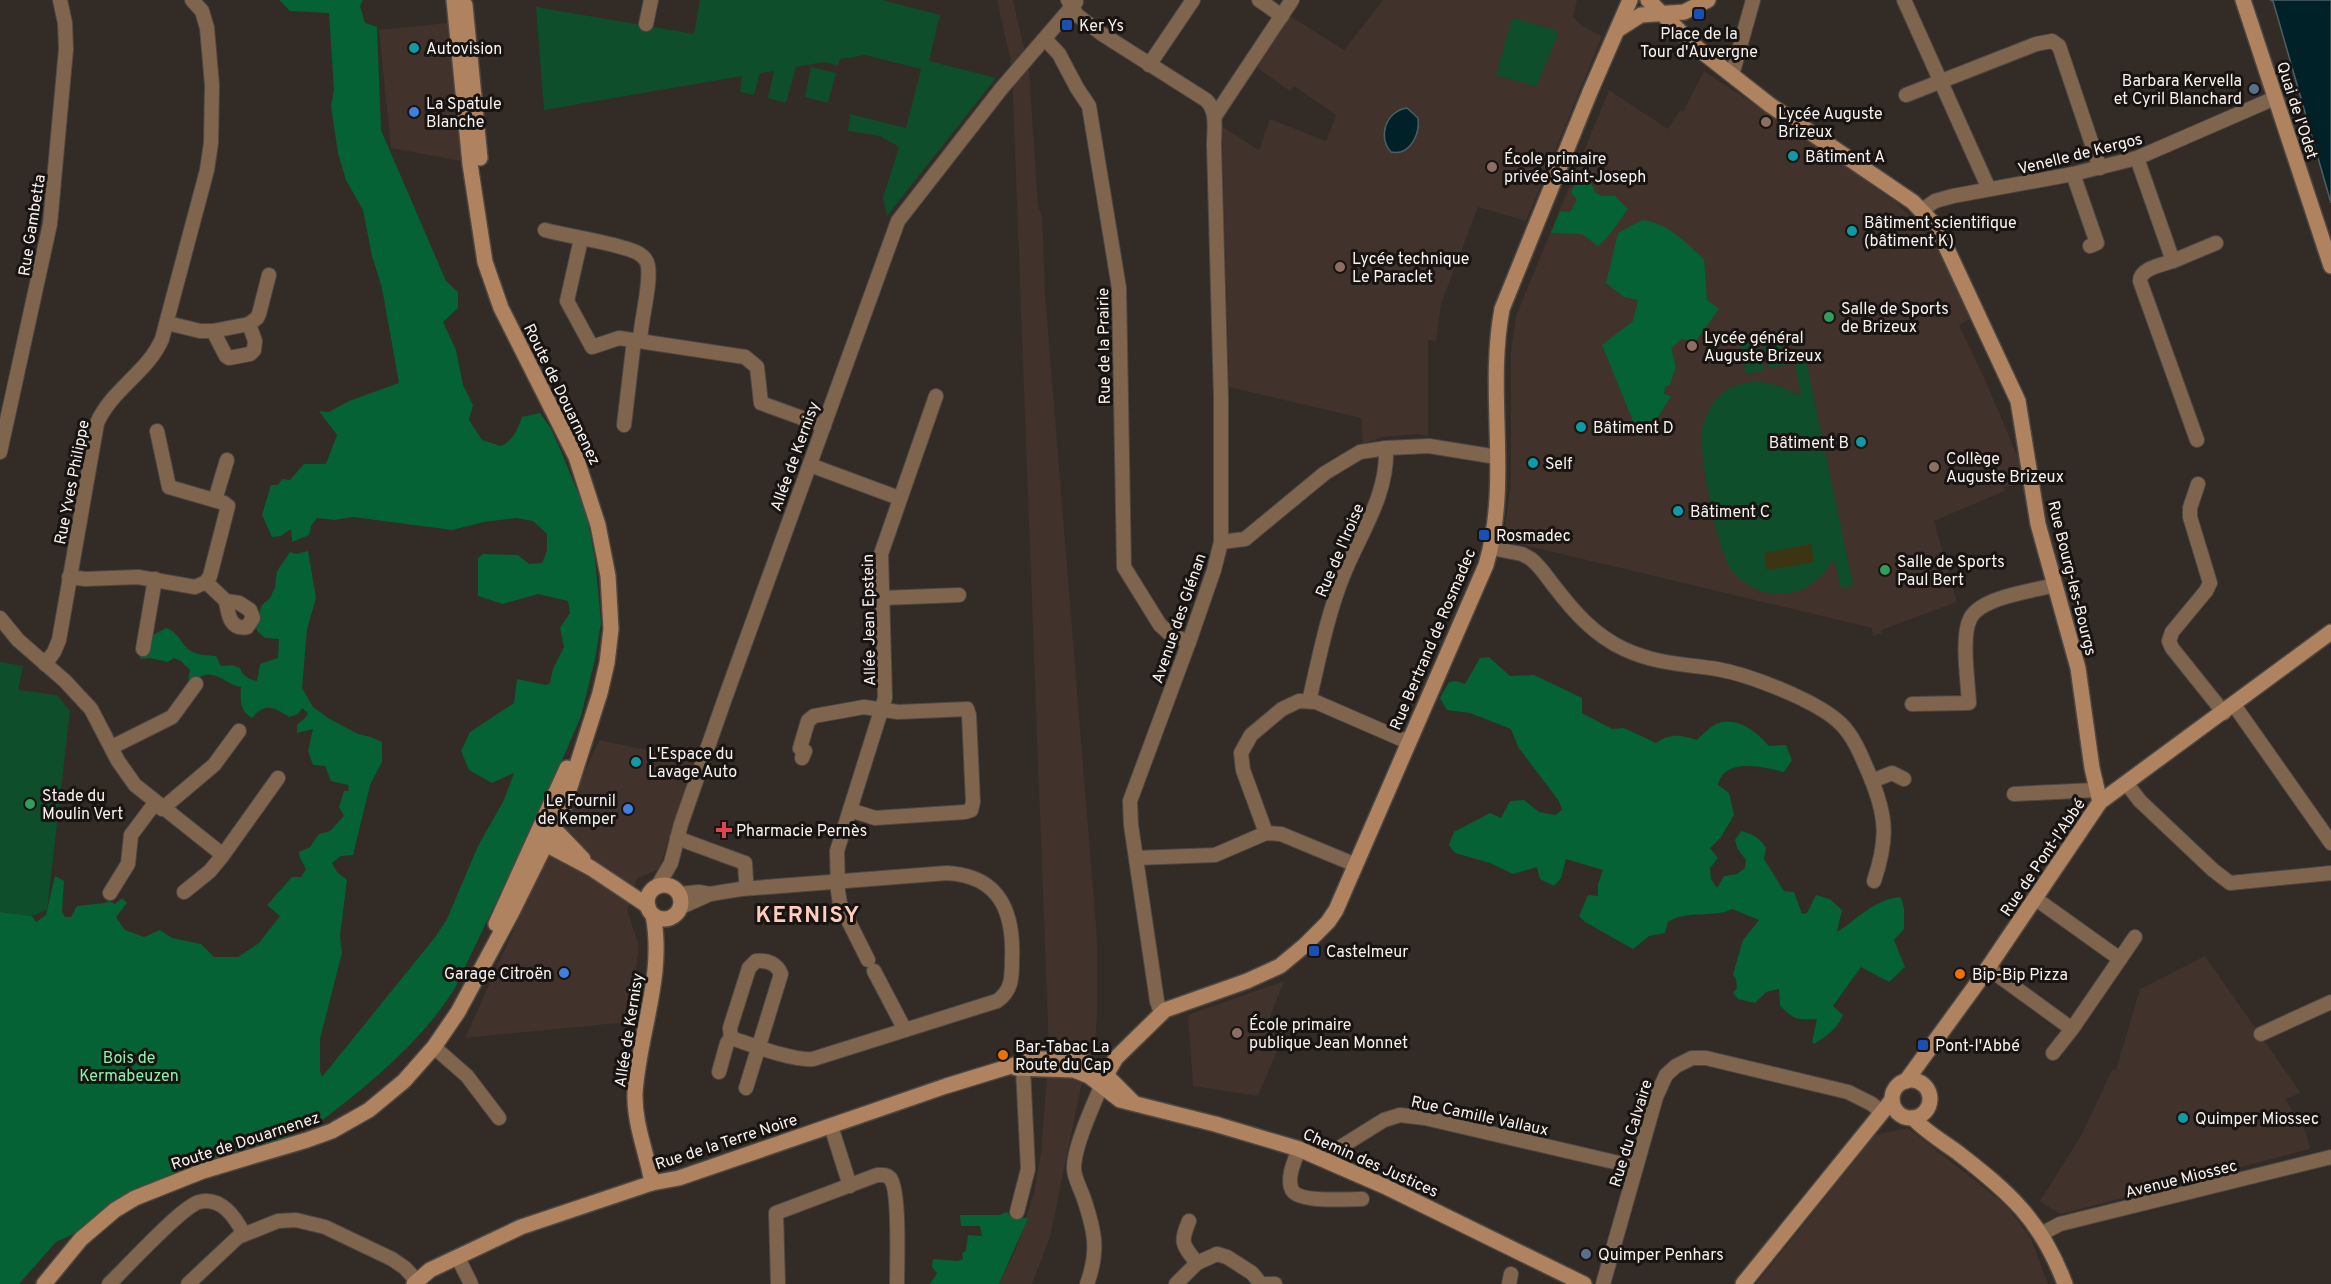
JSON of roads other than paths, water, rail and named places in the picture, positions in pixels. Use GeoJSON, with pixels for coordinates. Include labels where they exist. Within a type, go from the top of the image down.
{"type":"FeatureCollection","features":[{"type":"Feature","properties":{"kind":"street","name":"Rue Gambetta"},"geometry":{"type":"LineString","coordinates":[[0,452],[41,272],[53,207],[66,42],[60,0]]}},
{"type":"Feature","properties":{"kind":"street","name":"Route de Douarnenez"},"geometry":{"type":"LineString","coordinates":[[454,0],[470,164],[485,262],[501,308],[576,457],[598,525],[608,576],[611,621],[607,663],[596,706],[563,809],[548,826]]}},
{"type":"Feature","properties":{"kind":"street","name":"Route de Douarnenez"},"geometry":{"type":"LineString","coordinates":[[464,0],[479,144],[478,206]]}},
{"type":"Feature","properties":{"kind":"street"},"geometry":{"type":"LineString","coordinates":[[646,24],[651,0]]}},
{"type":"Feature","properties":{"kind":"street"},"geometry":{"type":"LineString","coordinates":[[1149,65],[1192,0]]}},
{"type":"Feature","properties":{"kind":"street"},"geometry":{"type":"LineString","coordinates":[[1259,0],[1282,16]]}},
{"type":"Feature","properties":{"kind":"street"},"geometry":{"type":"LineString","coordinates":[[1215,116],[1292,0]]}},
{"type":"Feature","properties":{"kind":"street","name":"Rue Bertrand de Rosmadec"},"geometry":{"type":"LineString","coordinates":[[1104,1081],[1116,1058],[1161,1013],[1266,973],[1293,956],[1331,917],[1480,582],[1491,548],[1498,504],[1495,386],[1498,333],[1502,309],[1630,0]]}},
{"type":"Feature","properties":{"kind":"street"},"geometry":{"type":"LineString","coordinates":[[1648,0],[1659,12]]}},
{"type":"Feature","properties":{"kind":"street"},"geometry":{"type":"LineString","coordinates":[[1619,29],[1641,15],[1684,12],[1708,0]]}},
{"type":"Feature","properties":{"kind":"street"},"geometry":{"type":"LineString","coordinates":[[1732,75],[1753,0]]}},
{"type":"Feature","properties":{"kind":"street"},"geometry":{"type":"LineString","coordinates":[[1904,0],[1989,189]]}},
{"type":"Feature","properties":{"kind":"street","name":"Quai de l'Odet"},"geometry":{"type":"LineString","coordinates":[[2242,0],[2331,266]]}},
{"type":"Feature","properties":{"kind":"street"},"geometry":{"type":"LineString","coordinates":[[1073,2],[1077,15],[1149,65],[1206,100],[1215,116]]}},
{"type":"Feature","properties":{"kind":"street","name":"Allée de Kernisy"},"geometry":{"type":"LineString","coordinates":[[658,951],[652,900],[671,862],[677,838],[898,221],[1001,89],[1045,39],[1073,2]]}},
{"type":"Feature","properties":{"kind":"street","name":"Rue Yves Philippe"},"geometry":{"type":"LineString","coordinates":[[45,664],[59,640],[97,423],[110,401],[158,349],[167,323],[207,170],[211,143],[211,68],[207,28],[201,4]]}},
{"type":"Feature","properties":{"kind":"street","name":"Rue Bourg-les-Bourgs"},"geometry":{"type":"LineString","coordinates":[[1659,12],[1695,47],[1784,116],[1898,191],[1922,210],[1937,228],[2016,394],[2038,525],[2080,680],[2098,796]]}},
{"type":"Feature","properties":{"kind":"street","name":"Rue de la Prairie"},"geometry":{"type":"LineString","coordinates":[[1045,39],[1059,54],[1089,106],[1116,264],[1119,309],[1124,567],[1160,625],[1171,635],[1189,642]]}},
{"type":"Feature","properties":{"kind":"street"},"geometry":{"type":"LineString","coordinates":[[1905,95],[2036,44],[2048,41],[2057,43],[2100,168]]}},
{"type":"Feature","properties":{"kind":"street","name":"Venelle de Kergos"},"geometry":{"type":"LineString","coordinates":[[1922,210],[1935,201],[2073,174],[2137,158],[2275,98]]}},
{"type":"Feature","properties":{"kind":"street","name":"Avenue des Glénan"},"geometry":{"type":"LineString","coordinates":[[1161,1013],[1157,1001],[1130,816],[1131,794],[1189,642],[1214,570],[1221,542],[1221,398],[1215,116]]}},
{"type":"Feature","properties":{"kind":"street"},"geometry":{"type":"LineString","coordinates":[[2137,158],[2173,261]]}},
{"type":"Feature","properties":{"kind":"street"},"geometry":{"type":"LineString","coordinates":[[2073,174],[2098,243]]}},
{"type":"Feature","properties":{"kind":"street"},"geometry":{"type":"LineString","coordinates":[[545,230],[638,253],[648,263],[624,425]]}},
{"type":"Feature","properties":{"kind":"street"},"geometry":{"type":"LineString","coordinates":[[581,239],[567,301],[592,347],[613,338],[751,359],[757,367],[761,403],[824,426]]}},
{"type":"Feature","properties":{"kind":"street"},"geometry":{"type":"LineString","coordinates":[[2198,440],[2140,277],[2143,272],[2216,243]]}},
{"type":"Feature","properties":{"kind":"street"},"geometry":{"type":"LineString","coordinates":[[167,323],[200,331],[213,331],[249,324],[259,314],[269,275]]}},
{"type":"Feature","properties":{"kind":"street"},"geometry":{"type":"LineString","coordinates":[[213,331],[229,358],[250,354],[254,350],[255,341],[249,324]]}},
{"type":"Feature","properties":{"kind":"street","name":"Allée Jean Epstein"},"geometry":{"type":"LineString","coordinates":[[905,1030],[843,910],[837,881],[837,846],[883,710],[885,687],[881,554],[936,396]]}},
{"type":"Feature","properties":{"kind":"street"},"geometry":{"type":"LineString","coordinates":[[69,577],[155,579],[195,587],[206,582],[212,570],[228,509],[227,504],[169,487],[157,431]]}},
{"type":"Feature","properties":{"kind":"street"},"geometry":{"type":"LineString","coordinates":[[1221,542],[1245,538],[1325,473],[1360,452],[1386,448],[1441,447],[1497,457]]}},
{"type":"Feature","properties":{"kind":"street","name":"Rue de l'Iroise"},"geometry":{"type":"LineString","coordinates":[[1309,700],[1338,589],[1372,515],[1384,482],[1386,448]]}},
{"type":"Feature","properties":{"kind":"street"},"geometry":{"type":"LineString","coordinates":[[215,500],[227,460]]}},
{"type":"Feature","properties":{"kind":"street"},"geometry":{"type":"LineString","coordinates":[[810,465],[899,498]]}},
{"type":"Feature","properties":{"kind":"street"},"geometry":{"type":"LineString","coordinates":[[2198,484],[2189,512],[2210,583],[2172,632],[2169,641],[2172,648],[2229,709],[2331,843]]}},
{"type":"Feature","properties":{"kind":"street"},"geometry":{"type":"LineString","coordinates":[[1491,548],[1528,556],[1584,622],[1625,650],[1670,664],[1732,673],[1777,689],[1822,710],[1836,720],[1847,731],[1860,752],[1880,808],[1885,841],[1874,881]]}},
{"type":"Feature","properties":{"kind":"street"},"geometry":{"type":"LineString","coordinates":[[143,649],[155,579]]}},
{"type":"Feature","properties":{"kind":"street"},"geometry":{"type":"LineString","coordinates":[[206,582],[226,601]]}},
{"type":"Feature","properties":{"kind":"street"},"geometry":{"type":"LineString","coordinates":[[1912,704],[1969,703],[1966,668],[1967,627],[1971,616],[1991,602],[2055,585]]}},
{"type":"Feature","properties":{"kind":"street"},"geometry":{"type":"LineString","coordinates":[[882,598],[959,595]]}},
{"type":"Feature","properties":{"kind":"street"},"geometry":{"type":"LineString","coordinates":[[0,618],[18,640]]}},
{"type":"Feature","properties":{"kind":"street"},"geometry":{"type":"LineString","coordinates":[[0,628],[18,640],[65,681],[92,710],[130,779],[158,806],[223,855]]}},
{"type":"Feature","properties":{"kind":"street","name":"Rue de Pont-l'Abbé"},"geometry":{"type":"LineString","coordinates":[[1906,1081],[1918,1063],[1932,1049],[2036,899],[2098,796],[2126,783],[2331,632]]}},
{"type":"Feature","properties":{"kind":"street"},"geometry":{"type":"LineString","coordinates":[[112,747],[172,717],[196,684]]}},
{"type":"Feature","properties":{"kind":"street"},"geometry":{"type":"LineString","coordinates":[[1266,833],[1241,759],[1243,747],[1251,735],[1282,709],[1299,701],[1309,700],[1408,742]]}},
{"type":"Feature","properties":{"kind":"street","name":"Route de Douarnenez"},"geometry":{"type":"LineString","coordinates":[[469,991],[499,918],[548,826],[596,706]]}},
{"type":"Feature","properties":{"kind":"street"},"geometry":{"type":"LineString","coordinates":[[802,758],[804,751],[800,748],[811,718],[853,708],[868,707],[898,712],[966,710],[969,715],[973,807],[966,812],[875,818],[850,810]]}},
{"type":"Feature","properties":{"kind":"street"},"geometry":{"type":"LineString","coordinates":[[110,893],[128,864],[131,835],[158,806],[214,765],[239,731]]}},
{"type":"Feature","properties":{"kind":"street"},"geometry":{"type":"LineString","coordinates":[[1872,781],[1892,773],[1904,778]]}},
{"type":"Feature","properties":{"kind":"street"},"geometry":{"type":"LineString","coordinates":[[184,892],[210,871],[278,778]]}},
{"type":"Feature","properties":{"kind":"street"},"geometry":{"type":"LineString","coordinates":[[2126,783],[2140,801],[2213,870],[2230,883],[2331,873]]}},
{"type":"Feature","properties":{"kind":"street"},"geometry":{"type":"LineString","coordinates":[[2014,794],[2098,796]]}},
{"type":"Feature","properties":{"kind":"street"},"geometry":{"type":"LineString","coordinates":[[563,809],[564,825],[571,851]]}},
{"type":"Feature","properties":{"kind":"street"},"geometry":{"type":"LineString","coordinates":[[548,826],[571,851],[591,868],[626,891],[652,900],[664,918],[676,902],[741,889],[958,874],[989,886],[1007,909],[1013,936],[1012,969],[1008,993],[997,1001],[808,1059],[731,1038]]}},
{"type":"Feature","properties":{"kind":"street"},"geometry":{"type":"LineString","coordinates":[[1136,858],[1215,855],[1266,833],[1281,834],[1356,865]]}},
{"type":"Feature","properties":{"kind":"street"},"geometry":{"type":"LineString","coordinates":[[677,838],[745,863],[746,880]]}},
{"type":"Feature","properties":{"kind":"street","name":"Route de Douarnenez"},"geometry":{"type":"LineString","coordinates":[[44,1284],[81,1239],[115,1210],[149,1192],[183,1178],[307,1140],[341,1126],[380,1103],[404,1081],[434,1047],[469,991],[536,866],[541,841]]}},
{"type":"Feature","properties":{"kind":"street"},"geometry":{"type":"LineString","coordinates":[[541,841],[571,851]]}},
{"type":"Feature","properties":{"kind":"street"},"geometry":{"type":"LineString","coordinates":[[536,866],[571,851]]}},
{"type":"Feature","properties":{"kind":"street","name":"Allée de Kernisy"},"geometry":{"type":"LineString","coordinates":[[652,1183],[638,1124],[635,1096],[658,951],[676,902],[671,862]]}},
{"type":"Feature","properties":{"kind":"street"},"geometry":{"type":"LineString","coordinates":[[652,900],[666,885],[676,902]]}},
{"type":"Feature","properties":{"kind":"street"},"geometry":{"type":"LineString","coordinates":[[2036,899],[2120,959]]}},
{"type":"Feature","properties":{"kind":"street"},"geometry":{"type":"LineString","coordinates":[[2054,1053],[2135,938]]}},
{"type":"Feature","properties":{"kind":"street"},"geometry":{"type":"LineString","coordinates":[[719,1072],[727,1043],[731,1038],[730,1028],[749,968],[756,961],[766,960],[774,964],[782,974],[746,1088]]}},
{"type":"Feature","properties":{"kind":"street"},"geometry":{"type":"LineString","coordinates":[[1989,968],[2072,1029]]}},
{"type":"Feature","properties":{"kind":"street"},"geometry":{"type":"LineString","coordinates":[[2261,1034],[2331,1002]]}},
{"type":"Feature","properties":{"kind":"street"},"geometry":{"type":"LineString","coordinates":[[434,1047],[467,1076],[499,1118]]}},
{"type":"Feature","properties":{"kind":"street","name":"Rue de Pont-l'Abbé"},"geometry":{"type":"LineString","coordinates":[[1924,1085],[1932,1049]]}},
{"type":"Feature","properties":{"kind":"street","name":"Rue du Calvaire"},"geometry":{"type":"LineString","coordinates":[[1603,1284],[1656,1096],[1663,1080],[1676,1066],[1692,1058],[1712,1059],[1848,1092],[1872,1104],[1877,1118]]}},
{"type":"Feature","properties":{"kind":"street","name":"Rue de la Terre Noire"},"geometry":{"type":"LineString","coordinates":[[416,1282],[430,1270],[521,1227],[652,1183],[679,1178],[946,1086],[1016,1068],[1034,1059],[1046,1063],[1080,1066]]}},
{"type":"Feature","properties":{"kind":"street","name":"Chemin des Justices"},"geometry":{"type":"LineString","coordinates":[[1080,1066],[1094,1065],[1104,1081],[1132,1101],[1299,1149],[1331,1162],[1584,1284]]}},
{"type":"Feature","properties":{"kind":"street"},"geometry":{"type":"LineString","coordinates":[[1016,1068],[1028,1169],[1017,1212]]}},
{"type":"Feature","properties":{"kind":"street"},"geometry":{"type":"LineString","coordinates":[[1087,1284],[1095,1257],[1094,1240],[1074,1170],[1081,1141],[1104,1081]]}},
{"type":"Feature","properties":{"kind":"street"},"geometry":{"type":"LineString","coordinates":[[1737,1284],[1748,1278],[1877,1118],[1892,1100],[1896,1088],[1906,1081],[1924,1085],[1930,1097],[1927,1109],[1921,1115],[1877,1118]]}},
{"type":"Feature","properties":{"kind":"street"},"geometry":{"type":"LineString","coordinates":[[1892,1100],[1894,1107],[1956,1151],[2018,1203],[2041,1234],[2065,1284]]}},
{"type":"Feature","properties":{"kind":"street"},"geometry":{"type":"LineString","coordinates":[[1927,1109],[1940,1132],[1956,1151]]}},
{"type":"Feature","properties":{"kind":"street","name":"Rue Camille Vallaux"},"geometry":{"type":"LineString","coordinates":[[1331,1162],[1336,1152],[1345,1144],[1384,1120],[1400,1115],[1425,1118],[1636,1167]]}},
{"type":"Feature","properties":{"kind":"street"},"geometry":{"type":"LineString","coordinates":[[831,1126],[850,1186]]}},
{"type":"Feature","properties":{"kind":"street"},"geometry":{"type":"LineString","coordinates":[[1299,1149],[1291,1178],[1292,1190],[1296,1195],[1305,1198],[1362,1199]]}},
{"type":"Feature","properties":{"kind":"street","name":"Avenue Miossec"},"geometry":{"type":"LineString","coordinates":[[2041,1234],[2060,1224],[2331,1157]]}},
{"type":"Feature","properties":{"kind":"street"},"geometry":{"type":"LineString","coordinates":[[778,1284],[776,1213],[877,1175],[887,1175],[892,1180],[896,1195],[897,1284]]}},
{"type":"Feature","properties":{"kind":"street"},"geometry":{"type":"LineString","coordinates":[[110,1284],[174,1220],[198,1202],[213,1202],[224,1207],[230,1212],[244,1234]]}},
{"type":"Feature","properties":{"kind":"street"},"geometry":{"type":"LineString","coordinates":[[188,1284],[228,1245],[244,1234],[278,1221],[296,1220],[315,1223],[396,1261],[416,1282]]}},
{"type":"Feature","properties":{"kind":"street"},"geometry":{"type":"LineString","coordinates":[[1189,1221],[1182,1239],[1184,1246],[1197,1263]]}},
{"type":"Feature","properties":{"kind":"street"},"geometry":{"type":"LineString","coordinates":[[1176,1284],[1197,1263],[1212,1255],[1222,1255],[1252,1273],[1263,1284],[1275,1284]]}},
{"type":"Feature","properties":{"kind":"street"},"geometry":{"type":"LineString","coordinates":[[458,1258],[471,1284]]}},
{"type":"Feature","properties":{"kind":"water"},"geometry":{"type":"Polygon","coordinates":[[[2270,0],[2331,0],[2331,203],[2273,1],[2270,0]]]}},
{"type":"Feature","properties":{"kind":"water"},"geometry":{"type":"Polygon","coordinates":[[[1407,108],[1418,118],[1416,136],[1409,147],[1398,152],[1391,152],[1385,139],[1386,125],[1394,114],[1407,108]]]}},
{"type":"Feature","properties":{"kind":"place","name":"Place de la Tour d'Auvergne"},"geometry":{"type":"Point","coordinates":[1699,14]}},
{"type":"Feature","properties":{"kind":"place","name":"Ker Ys"},"geometry":{"type":"Point","coordinates":[1067,25]}},
{"type":"Feature","properties":{"kind":"place","name":"Autovision"},"geometry":{"type":"Point","coordinates":[414,48]}},
{"type":"Feature","properties":{"kind":"place","name":"Barbara Kervella et Cyril Blanchard"},"geometry":{"type":"Point","coordinates":[2254,89]}},
{"type":"Feature","properties":{"kind":"place","name":"La Spatule Blanche"},"geometry":{"type":"Point","coordinates":[414,112]}},
{"type":"Feature","properties":{"kind":"place","name":"Lycée Auguste Brizeux"},"geometry":{"type":"Point","coordinates":[1766,122]}},
{"type":"Feature","properties":{"kind":"place","name":"Bâtiment A"},"geometry":{"type":"Point","coordinates":[1793,156]}},
{"type":"Feature","properties":{"kind":"place","name":"École primaire privée Saint-Joseph"},"geometry":{"type":"Point","coordinates":[1492,167]}},
{"type":"Feature","properties":{"kind":"place","name":"Bâtiment scientifique (bâtiment K)"},"geometry":{"type":"Point","coordinates":[1852,231]}},
{"type":"Feature","properties":{"kind":"place","name":"Lycée technique Le Paraclet"},"geometry":{"type":"Point","coordinates":[1340,267]}},
{"type":"Feature","properties":{"kind":"place","name":"Salle de Sports de Brizeux"},"geometry":{"type":"Point","coordinates":[1829,317]}},
{"type":"Feature","properties":{"kind":"place","name":"Lycée général Auguste Brizeux"},"geometry":{"type":"Point","coordinates":[1692,346]}},
{"type":"Feature","properties":{"kind":"place","name":"Bâtiment D"},"geometry":{"type":"Point","coordinates":[1581,427]}},
{"type":"Feature","properties":{"kind":"place","name":"Bâtiment B"},"geometry":{"type":"Point","coordinates":[1861,442]}},
{"type":"Feature","properties":{"kind":"place","name":"Self"},"geometry":{"type":"Point","coordinates":[1533,463]}},
{"type":"Feature","properties":{"kind":"place","name":"Collège Auguste Brizeux"},"geometry":{"type":"Point","coordinates":[1934,467]}},
{"type":"Feature","properties":{"kind":"place","name":"Bâtiment C"},"geometry":{"type":"Point","coordinates":[1678,511]}},
{"type":"Feature","properties":{"kind":"place","name":"Rosmadec"},"geometry":{"type":"Point","coordinates":[1484,535]}},
{"type":"Feature","properties":{"kind":"place","name":"Salle de Sports Paul Bert"},"geometry":{"type":"Point","coordinates":[1885,570]}},
{"type":"Feature","properties":{"kind":"place","name":"L'Espace du Lavage Auto"},"geometry":{"type":"Point","coordinates":[636,762]}},
{"type":"Feature","properties":{"kind":"place","name":"Stade du Moulin Vert"},"geometry":{"type":"Point","coordinates":[30,804]}},
{"type":"Feature","properties":{"kind":"place","name":"Le Fournil de Kemper"},"geometry":{"type":"Point","coordinates":[628,809]}},
{"type":"Feature","properties":{"kind":"place","name":"Pharmacie Pernès"},"geometry":{"type":"Point","coordinates":[724,830]}},
{"type":"Feature","properties":{"kind":"place","name":"Castelmeur"},"geometry":{"type":"Point","coordinates":[1314,951]}},
{"type":"Feature","properties":{"kind":"place","name":"Garage Citroën"},"geometry":{"type":"Point","coordinates":[564,973]}},
{"type":"Feature","properties":{"kind":"place","name":"Bip-Bip Pizza"},"geometry":{"type":"Point","coordinates":[1960,974]}},
{"type":"Feature","properties":{"kind":"place","name":"École primaire publique Jean Monnet"},"geometry":{"type":"Point","coordinates":[1237,1033]}},
{"type":"Feature","properties":{"kind":"place","name":"Pont-l'Abbé"},"geometry":{"type":"Point","coordinates":[1923,1045]}},
{"type":"Feature","properties":{"kind":"place","name":"Bar-Tabac La Route du Cap"},"geometry":{"type":"Point","coordinates":[1003,1055]}},
{"type":"Feature","properties":{"kind":"place","name":"Quimper Miossec"},"geometry":{"type":"Point","coordinates":[2183,1118]}},
{"type":"Feature","properties":{"kind":"place","name":"Quimper Penhars"},"geometry":{"type":"Point","coordinates":[1586,1254]}},
{"type":"Feature","properties":{"kind":"district","name":"KERNISY"},"geometry":{"type":"Point","coordinates":[808,914]}},
{"type":"Feature","properties":{"kind":"park label","name":"Bois de Kermabeuzen"},"geometry":{"type":"Point","coordinates":[129,1066]}}]}
